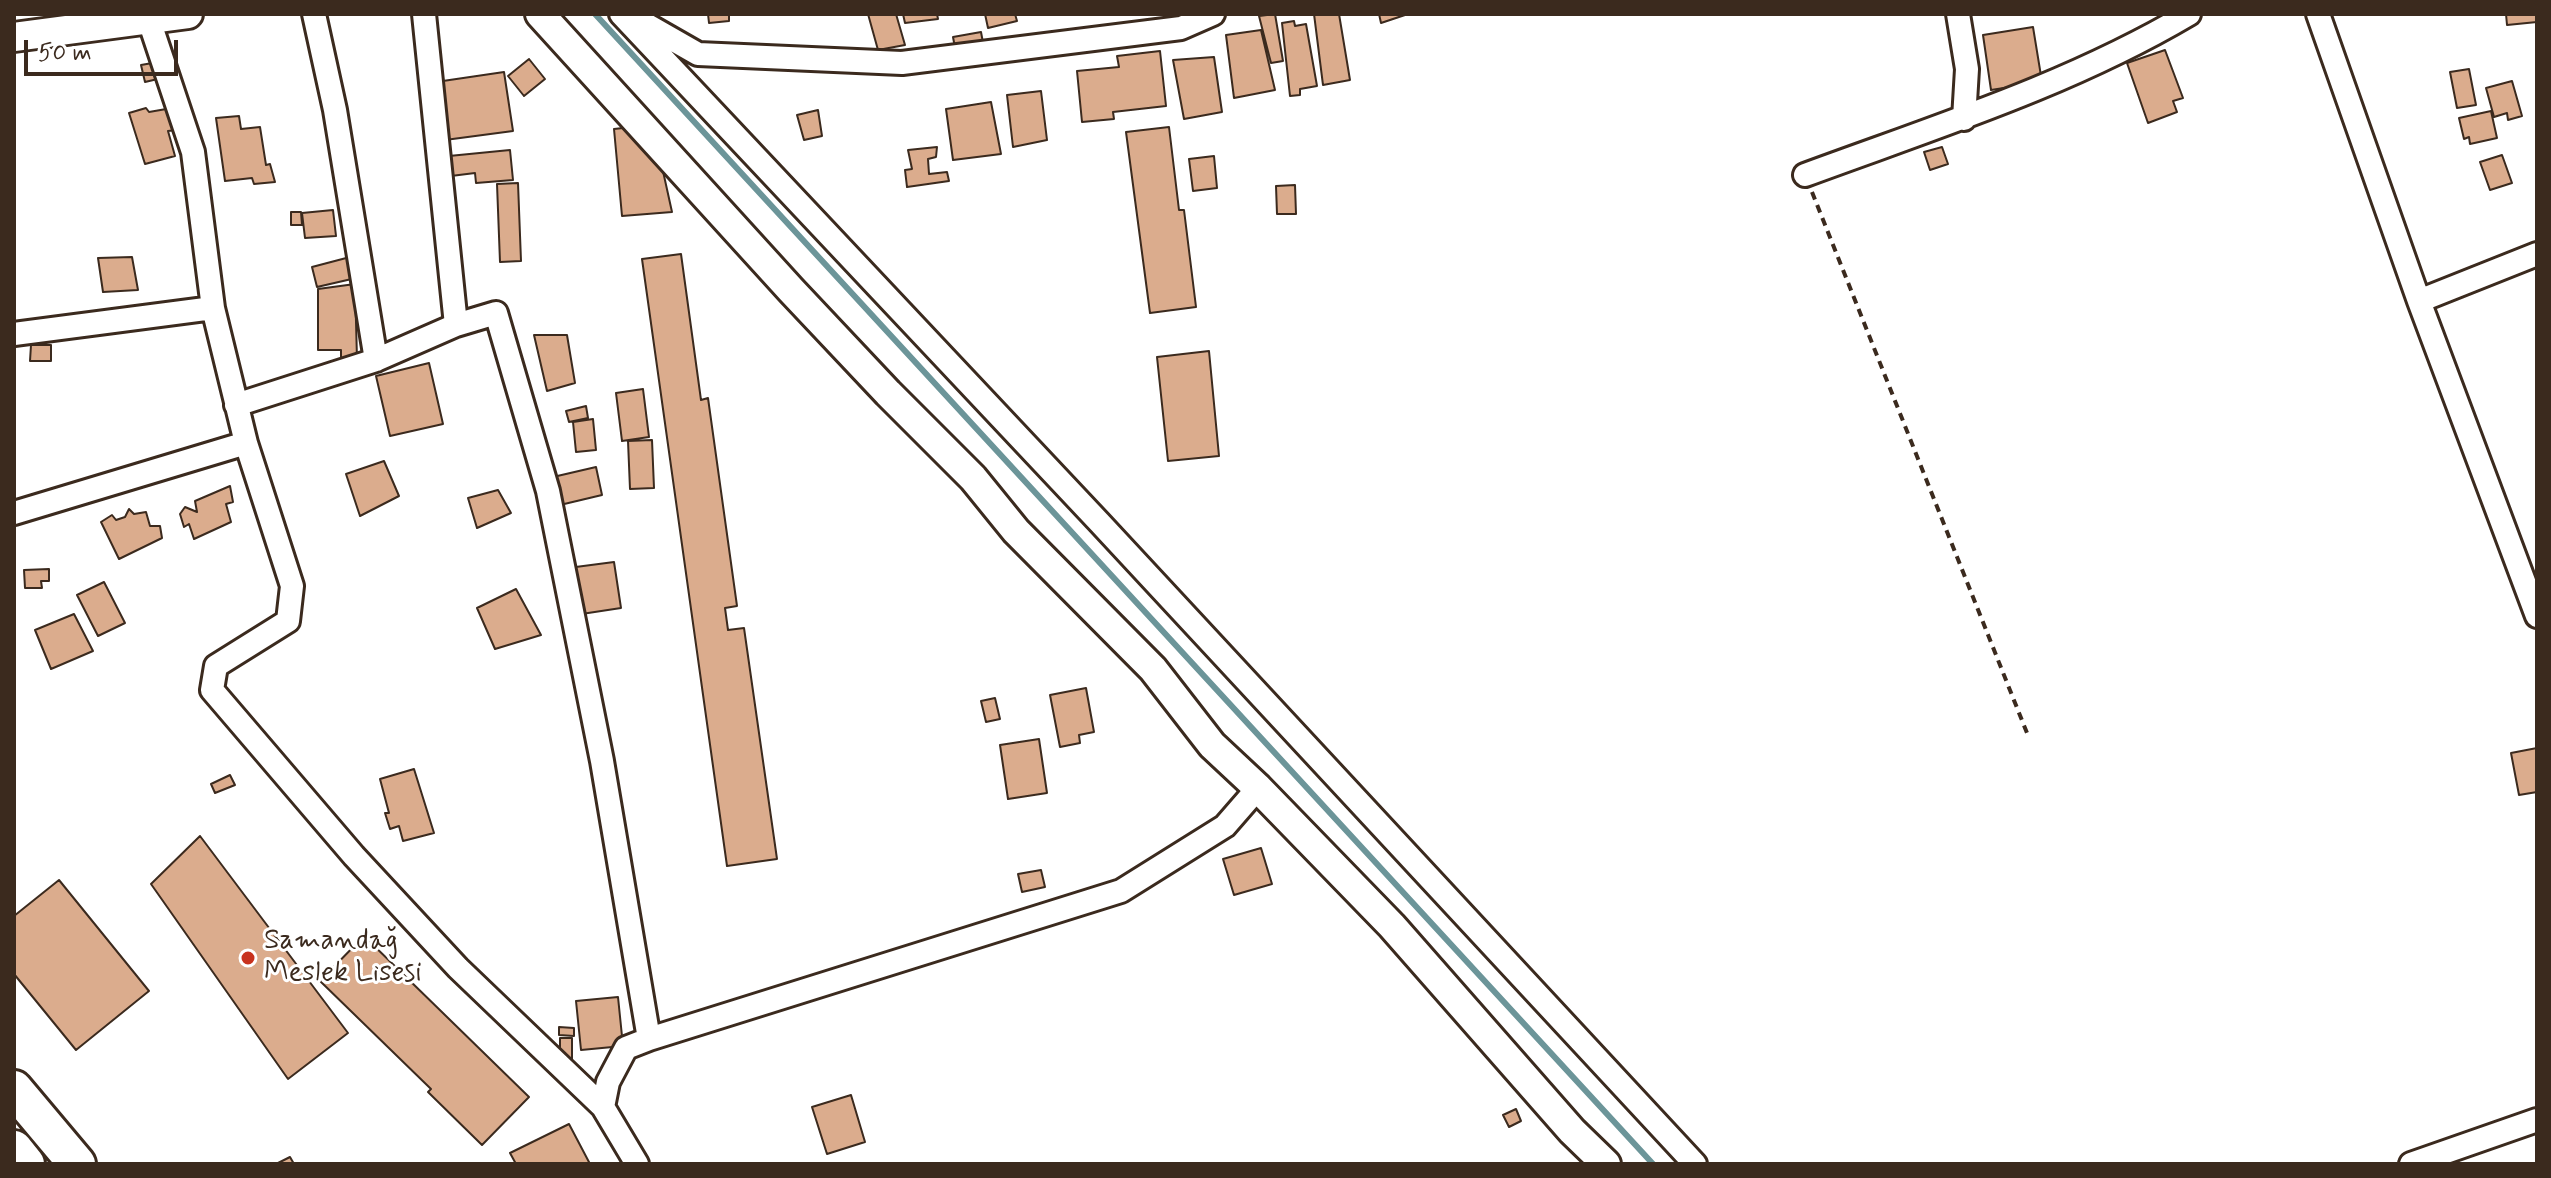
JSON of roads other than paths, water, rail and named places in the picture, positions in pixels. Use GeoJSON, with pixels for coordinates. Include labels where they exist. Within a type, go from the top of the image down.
{"type":"FeatureCollection","features":[{"type":"Feature","properties":{"kind":"main road"},"geometry":{"type":"LineString","coordinates":[[14,1089],[77,1164]]}},
{"type":"Feature","properties":{"kind":"main road"},"geometry":{"type":"LineString","coordinates":[[14,1149],[26,1164]]}},
{"type":"Feature","properties":{"kind":"street"},"geometry":{"type":"LineString","coordinates":[[14,37],[147,16],[188,14]]}},
{"type":"Feature","properties":{"kind":"street"},"geometry":{"type":"LineString","coordinates":[[314,14],[335,110],[376,360]]}},
{"type":"Feature","properties":{"kind":"street"},"geometry":{"type":"LineString","coordinates":[[424,14],[456,325]]}},
{"type":"Feature","properties":{"kind":"street"},"geometry":{"type":"LineString","coordinates":[[540,14],[802,302],[973,478],[1016,531],[1153,669],[1212,745],[1392,926],[1572,1131],[1606,1164]]}},
{"type":"Feature","properties":{"kind":"street"},"geometry":{"type":"LineString","coordinates":[[624,14],[698,54],[902,63],[1181,28],[1213,14]]}},
{"type":"Feature","properties":{"kind":"street"},"geometry":{"type":"LineString","coordinates":[[624,14],[1695,1164]]}},
{"type":"Feature","properties":{"kind":"street"},"geometry":{"type":"LineString","coordinates":[[1958,14],[1967,69],[1964,119]]}},
{"type":"Feature","properties":{"kind":"street"},"geometry":{"type":"LineString","coordinates":[[1805,175],[1964,119],[2149,38],[2189,14]]}},
{"type":"Feature","properties":{"kind":"street"},"geometry":{"type":"LineString","coordinates":[[2318,14],[2419,301],[2537,616]]}},
{"type":"Feature","properties":{"kind":"street"},"geometry":{"type":"LineString","coordinates":[[147,16],[193,152],[213,308],[246,443],[292,586],[288,621],[216,666],[212,690],[354,856],[458,968],[603,1107],[637,1164]]}},
{"type":"Feature","properties":{"kind":"street"},"geometry":{"type":"LineString","coordinates":[[2419,301],[2537,254]]}},
{"type":"Feature","properties":{"kind":"street"},"geometry":{"type":"LineString","coordinates":[[14,334],[213,308]]}},
{"type":"Feature","properties":{"kind":"street"},"geometry":{"type":"LineString","coordinates":[[236,405],[376,360],[456,325],[496,313],[548,491],[602,761],[649,1039]]}},
{"type":"Feature","properties":{"kind":"street"},"geometry":{"type":"LineString","coordinates":[[14,513],[246,443]]}},
{"type":"Feature","properties":{"kind":"street"},"geometry":{"type":"LineString","coordinates":[[603,1107],[608,1082],[626,1048],[1121,891],[1225,826],[1258,788]]}},
{"type":"Feature","properties":{"kind":"street"},"geometry":{"type":"LineString","coordinates":[[2411,1164],[2537,1120]]}},
{"type":"Feature","properties":{"kind":"waterway"},"geometry":{"type":"LineString","coordinates":[[595,14],[1653,1164]]}},
{"type":"Feature","properties":{"kind":"place","name":"Samandağ Meslek Lisesi"},"geometry":{"type":"Point","coordinates":[248,958]}}]}
